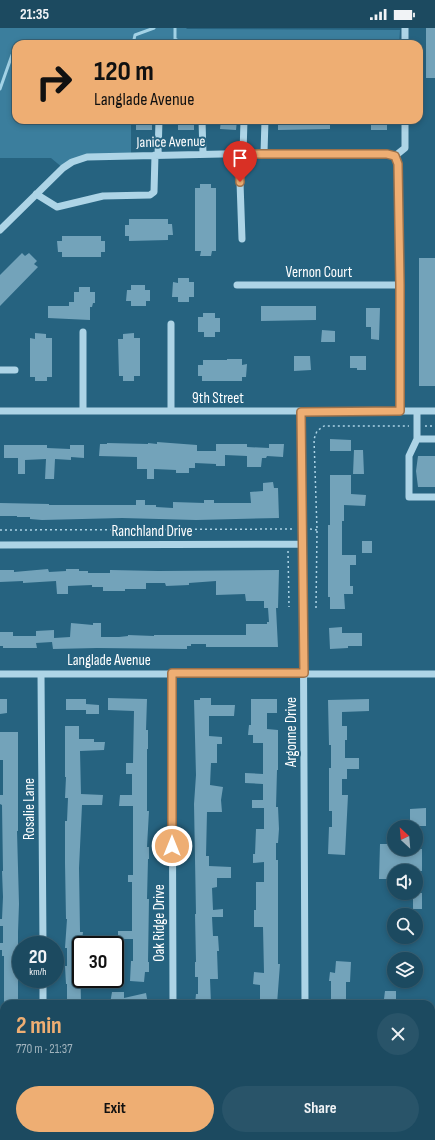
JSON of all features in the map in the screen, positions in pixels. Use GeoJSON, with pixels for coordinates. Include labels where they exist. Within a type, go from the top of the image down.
{"type":"FeatureCollection","features":[{"type":"Feature","properties":{"kind":"street"},"geometry":{"type":"LineString","coordinates":[[405,28],[405,40]]}},
{"type":"Feature","properties":{"kind":"street"},"geometry":{"type":"LineString","coordinates":[[36,194],[57,208],[103,196],[150,195],[154,192],[158,124]]}},
{"type":"Feature","properties":{"kind":"street"},"geometry":{"type":"LineString","coordinates":[[202,124],[203,154]]}},
{"type":"Feature","properties":{"kind":"street"},"geometry":{"type":"LineString","coordinates":[[242,239],[241,154],[244,124]]}},
{"type":"Feature","properties":{"kind":"street"},"geometry":{"type":"LineString","coordinates":[[264,154],[265,124]]}},
{"type":"Feature","properties":{"kind":"street"},"geometry":{"type":"LineString","coordinates":[[400,411],[398,164],[395,156],[405,148],[405,124]]}},
{"type":"Feature","properties":{"kind":"street","name":"Janice Avenue"},"geometry":{"type":"LineString","coordinates":[[0,230],[63,168],[81,158],[99,156],[203,154],[387,154],[395,156]]}},
{"type":"Feature","properties":{"kind":"street","name":"Vernon Court"},"geometry":{"type":"LineString","coordinates":[[237,285],[400,285]]}},
{"type":"Feature","properties":{"kind":"street"},"geometry":{"type":"LineString","coordinates":[[171,324],[171,411]]}},
{"type":"Feature","properties":{"kind":"street"},"geometry":{"type":"LineString","coordinates":[[83,332],[83,411]]}},
{"type":"Feature","properties":{"kind":"street"},"geometry":{"type":"LineString","coordinates":[[0,370],[15,370]]}},
{"type":"Feature","properties":{"kind":"street","name":"9th Street"},"geometry":{"type":"LineString","coordinates":[[0,411],[435,411]]}},
{"type":"Feature","properties":{"kind":"street"},"geometry":{"type":"LineString","coordinates":[[417,411],[417,439],[410,456],[409,497],[435,497]]}},
{"type":"Feature","properties":{"kind":"street","name":"Argonne Drive"},"geometry":{"type":"LineString","coordinates":[[301,412],[304,673],[305,1000]]}},
{"type":"Feature","properties":{"kind":"street"},"geometry":{"type":"LineString","coordinates":[[417,439],[435,439]]}},
{"type":"Feature","properties":{"kind":"street","name":"Ranchland Drive"},"geometry":{"type":"LineString","coordinates":[[0,545],[303,544]]}},
{"type":"Feature","properties":{"kind":"street","name":"Oak Ridge Drive"},"geometry":{"type":"LineString","coordinates":[[172,673],[172,1000]]}},
{"type":"Feature","properties":{"kind":"street","name":"Langlade Avenue"},"geometry":{"type":"LineString","coordinates":[[0,674],[435,674]]}},
{"type":"Feature","properties":{"kind":"street","name":"Rosalie Lane"},"geometry":{"type":"LineString","coordinates":[[41,674],[43,936]]}},
{"type":"Feature","properties":{"kind":"street"},"geometry":{"type":"LineString","coordinates":[[43,988],[43,1000]]}},
{"type":"Feature","properties":{"kind":"path"},"geometry":{"type":"LineString","coordinates":[[316,608],[314,439],[319,428],[324,426],[435,426]]}},
{"type":"Feature","properties":{"kind":"path"},"geometry":{"type":"LineString","coordinates":[[0,530],[316,530]]}},
{"type":"Feature","properties":{"kind":"path"},"geometry":{"type":"LineString","coordinates":[[288,544],[289,607]]}},
{"type":"Feature","properties":{"kind":"shaded area"},"geometry":{"type":"Polygon","coordinates":[[[0,28],[400,30],[399,40],[12,40],[12,124],[131,124],[131,155],[99,156],[63,168],[51,158],[0,158],[0,28]]]}},
{"type":"Feature","properties":{"kind":"building"},"geometry":{"type":"Polygon","coordinates":[[[426,28],[435,28],[435,78],[426,78],[426,28]]]}},
{"type":"Feature","properties":{"kind":"building"},"geometry":{"type":"Polygon","coordinates":[[[136,124],[152,124],[152,130],[136,130],[136,124]]]}},
{"type":"Feature","properties":{"kind":"building"},"geometry":{"type":"Polygon","coordinates":[[[178,124],[194,124],[194,130],[178,130],[178,124]]]}},
{"type":"Feature","properties":{"kind":"building"},"geometry":{"type":"Polygon","coordinates":[[[221,124],[237,124],[236,130],[220,129],[221,124]]]}},
{"type":"Feature","properties":{"kind":"building"},"geometry":{"type":"Polygon","coordinates":[[[278,124],[330,124],[330,129],[278,130],[278,124]]]}},
{"type":"Feature","properties":{"kind":"building"},"geometry":{"type":"Polygon","coordinates":[[[371,124],[387,124],[387,130],[371,130],[371,124]]]}},
{"type":"Feature","properties":{"kind":"building"},"geometry":{"type":"Polygon","coordinates":[[[200,184],[211,184],[211,188],[216,188],[216,251],[212,251],[211,256],[200,256],[201,251],[195,251],[195,188],[200,188],[200,184]]]}},
{"type":"Feature","properties":{"kind":"building"},"geometry":{"type":"Polygon","coordinates":[[[129,219],[168,219],[168,224],[172,224],[173,235],[168,235],[168,240],[129,241],[129,236],[125,236],[125,225],[129,225],[129,219]]]}},
{"type":"Feature","properties":{"kind":"building"},"geometry":{"type":"Polygon","coordinates":[[[62,236],[101,236],[101,241],[105,241],[105,252],[101,252],[101,257],[62,257],[62,252],[58,252],[57,241],[62,241],[62,236]]]}},
{"type":"Feature","properties":{"kind":"building"},"geometry":{"type":"Polygon","coordinates":[[[22,253],[25,256],[29,253],[37,261],[34,264],[38,267],[0,306],[0,275],[22,253]]]}},
{"type":"Feature","properties":{"kind":"building"},"geometry":{"type":"Polygon","coordinates":[[[419,258],[435,258],[435,386],[419,386],[419,258]]]}},
{"type":"Feature","properties":{"kind":"building"},"geometry":{"type":"Polygon","coordinates":[[[178,278],[189,278],[189,282],[194,282],[194,297],[189,297],[189,302],[178,302],[178,297],[172,297],[173,282],[178,283],[178,278]]]}},
{"type":"Feature","properties":{"kind":"building"},"geometry":{"type":"Polygon","coordinates":[[[131,285],[145,285],[145,290],[150,290],[150,301],[146,301],[146,306],[131,306],[131,301],[126,301],[127,290],[131,290],[131,285]]]}},
{"type":"Feature","properties":{"kind":"building"},"geometry":{"type":"Polygon","coordinates":[[[79,287],[90,287],[90,292],[95,292],[95,303],[93,303],[92,307],[90,307],[90,320],[48,318],[48,306],[69,306],[69,302],[74,302],[74,292],[79,292],[79,287]]]}},
{"type":"Feature","properties":{"kind":"building"},"geometry":{"type":"Polygon","coordinates":[[[261,306],[316,306],[316,320],[261,321],[261,306]]]}},
{"type":"Feature","properties":{"kind":"building"},"geometry":{"type":"Polygon","coordinates":[[[366,308],[380,308],[379,340],[371,339],[371,327],[366,327],[366,308]]]}},
{"type":"Feature","properties":{"kind":"building"},"geometry":{"type":"Polygon","coordinates":[[[203,313],[215,313],[215,318],[220,318],[220,332],[215,332],[215,337],[204,337],[204,332],[198,332],[198,317],[203,317],[203,313]]]}},
{"type":"Feature","properties":{"kind":"building"},"geometry":{"type":"Polygon","coordinates":[[[322,330],[335,331],[335,342],[321,342],[322,330]]]}},
{"type":"Feature","properties":{"kind":"building"},"geometry":{"type":"Polygon","coordinates":[[[35,333],[46,334],[46,338],[52,338],[52,377],[47,377],[47,381],[35,381],[35,377],[30,377],[30,338],[35,339],[35,333]]]}},
{"type":"Feature","properties":{"kind":"building"},"geometry":{"type":"Polygon","coordinates":[[[134,333],[134,338],[140,338],[140,376],[134,376],[134,381],[123,381],[123,376],[119,376],[118,339],[123,339],[123,334],[134,333]]]}},
{"type":"Feature","properties":{"kind":"building"},"geometry":{"type":"Polygon","coordinates":[[[294,356],[310,356],[311,370],[294,371],[294,356]]]}},
{"type":"Feature","properties":{"kind":"building"},"geometry":{"type":"Polygon","coordinates":[[[350,356],[366,356],[366,370],[350,368],[350,356]]]}},
{"type":"Feature","properties":{"kind":"building"},"geometry":{"type":"Polygon","coordinates":[[[242,359],[242,365],[247,364],[246,377],[242,377],[242,381],[202,381],[202,376],[198,376],[198,365],[203,365],[203,360],[242,359]]]}},
{"type":"Feature","properties":{"kind":"building"},"geometry":{"type":"Polygon","coordinates":[[[330,439],[351,440],[351,451],[330,451],[330,439]]]}},
{"type":"Feature","properties":{"kind":"building"},"geometry":{"type":"Polygon","coordinates":[[[157,442],[197,445],[197,451],[216,451],[216,444],[247,444],[247,447],[269,448],[269,444],[284,444],[283,457],[267,456],[266,458],[262,458],[261,467],[247,467],[247,456],[225,455],[225,466],[195,463],[195,468],[189,468],[189,473],[176,473],[176,470],[154,469],[154,479],[147,479],[147,469],[137,469],[137,457],[99,456],[100,444],[157,444],[157,442]]]}},
{"type":"Feature","properties":{"kind":"building"},"geometry":{"type":"Polygon","coordinates":[[[4,445],[47,445],[47,448],[70,449],[70,445],[84,445],[84,458],[71,457],[71,460],[55,459],[54,479],[45,479],[46,459],[25,460],[25,474],[18,474],[18,458],[4,458],[4,445]]]}},
{"type":"Feature","properties":{"kind":"building"},"geometry":{"type":"Polygon","coordinates":[[[354,450],[363,450],[364,474],[353,474],[354,450]]]}},
{"type":"Feature","properties":{"kind":"building"},"geometry":{"type":"Polygon","coordinates":[[[418,456],[435,456],[435,487],[418,487],[416,471],[418,456]]]}},
{"type":"Feature","properties":{"kind":"building"},"geometry":{"type":"Polygon","coordinates":[[[330,475],[351,475],[351,494],[366,495],[365,506],[344,505],[344,521],[342,521],[342,555],[356,555],[356,565],[350,565],[350,586],[353,586],[353,594],[344,594],[345,609],[330,609],[330,597],[328,597],[330,475]]]}},
{"type":"Feature","properties":{"kind":"building"},"geometry":{"type":"Polygon","coordinates":[[[273,482],[274,488],[278,488],[279,518],[196,520],[122,518],[42,520],[30,519],[30,517],[0,516],[0,503],[49,505],[136,505],[136,500],[145,500],[145,505],[173,508],[173,502],[204,503],[204,500],[214,500],[214,503],[251,503],[250,492],[263,491],[263,483],[273,482]]]}},
{"type":"Feature","properties":{"kind":"building"},"geometry":{"type":"Polygon","coordinates":[[[362,541],[372,541],[372,553],[362,553],[362,541]]]}},
{"type":"Feature","properties":{"kind":"building"},"geometry":{"type":"Polygon","coordinates":[[[48,569],[49,572],[66,571],[66,569],[79,569],[79,571],[88,571],[88,573],[110,573],[110,570],[279,570],[278,608],[276,608],[278,647],[206,647],[206,644],[191,644],[191,646],[187,646],[187,649],[53,649],[52,642],[36,643],[37,648],[3,648],[3,646],[0,646],[0,632],[13,632],[13,636],[36,636],[36,631],[54,630],[54,638],[70,637],[71,623],[93,625],[93,623],[101,623],[101,637],[119,637],[128,635],[246,635],[246,624],[267,624],[267,622],[269,622],[268,608],[264,608],[264,601],[246,601],[245,594],[216,595],[216,581],[189,583],[189,585],[166,586],[165,583],[146,583],[146,589],[125,589],[125,591],[103,591],[103,587],[92,587],[92,585],[68,586],[68,594],[57,594],[56,581],[23,583],[23,581],[0,582],[0,570],[14,570],[14,572],[48,569]]]}},
{"type":"Feature","properties":{"kind":"building"},"geometry":{"type":"Polygon","coordinates":[[[342,627],[342,633],[362,633],[362,646],[348,646],[348,648],[330,649],[329,628],[342,627]]]}},
{"type":"Feature","properties":{"kind":"building"},"geometry":{"type":"Polygon","coordinates":[[[108,698],[147,699],[147,811],[149,811],[147,847],[149,847],[149,859],[147,899],[149,899],[149,972],[145,972],[144,982],[130,981],[131,961],[133,961],[133,939],[124,939],[124,936],[118,936],[118,931],[132,931],[132,882],[128,882],[128,875],[133,875],[133,806],[119,806],[120,795],[132,795],[132,774],[126,774],[126,763],[133,763],[134,711],[108,710],[108,698]]]}},
{"type":"Feature","properties":{"kind":"building"},"geometry":{"type":"Polygon","coordinates":[[[200,698],[211,698],[211,705],[235,705],[234,716],[209,716],[209,736],[222,737],[222,744],[217,744],[217,763],[211,763],[210,785],[223,787],[221,800],[222,812],[207,812],[206,856],[209,856],[209,866],[231,867],[231,878],[217,878],[217,887],[212,888],[213,910],[223,909],[223,917],[212,917],[213,936],[218,936],[219,951],[217,951],[218,979],[210,979],[211,1000],[195,1000],[196,994],[198,994],[198,977],[195,977],[196,914],[194,804],[196,775],[194,700],[200,700],[200,698]]]}},
{"type":"Feature","properties":{"kind":"building"},"geometry":{"type":"Polygon","coordinates":[[[0,699],[7,699],[7,713],[0,714],[0,699]]]}},
{"type":"Feature","properties":{"kind":"building"},"geometry":{"type":"Polygon","coordinates":[[[66,699],[86,699],[86,704],[99,705],[99,714],[86,714],[86,710],[66,710],[66,699]]]}},
{"type":"Feature","properties":{"kind":"building"},"geometry":{"type":"Polygon","coordinates":[[[251,699],[277,699],[277,713],[267,713],[267,729],[278,730],[276,807],[278,807],[279,829],[278,843],[276,843],[276,860],[278,860],[278,964],[280,964],[277,1000],[260,1000],[260,985],[253,984],[254,972],[264,973],[263,927],[254,927],[254,910],[256,910],[256,882],[264,882],[264,862],[253,863],[253,854],[255,854],[256,829],[264,829],[264,808],[252,808],[252,800],[263,800],[263,784],[245,783],[245,773],[263,774],[263,743],[253,743],[253,735],[248,735],[249,725],[251,725],[251,699]]]}},
{"type":"Feature","properties":{"kind":"building"},"geometry":{"type":"Polygon","coordinates":[[[369,699],[369,711],[342,712],[342,726],[347,726],[345,758],[359,758],[359,769],[347,769],[347,779],[342,779],[342,795],[348,795],[345,855],[328,854],[329,827],[332,827],[332,811],[329,811],[329,768],[331,768],[331,745],[329,745],[328,700],[369,699]]]}},
{"type":"Feature","properties":{"kind":"building"},"geometry":{"type":"Polygon","coordinates":[[[65,726],[79,726],[79,739],[94,739],[94,742],[105,742],[104,750],[80,751],[81,794],[103,795],[102,805],[82,805],[79,868],[80,932],[83,932],[82,936],[72,936],[72,988],[81,988],[81,1000],[67,1000],[65,966],[67,966],[67,948],[65,948],[67,919],[65,821],[67,821],[68,798],[65,798],[65,726]]]}},
{"type":"Feature","properties":{"kind":"building"},"geometry":{"type":"Polygon","coordinates":[[[0,732],[18,732],[17,831],[19,904],[18,936],[12,936],[12,988],[18,988],[18,1000],[4,1000],[4,956],[2,956],[2,950],[0,950],[0,943],[3,943],[3,926],[0,926],[0,919],[2,919],[3,871],[2,805],[0,804],[0,795],[3,795],[3,760],[0,760],[0,732]]]}},
{"type":"Feature","properties":{"kind":"building"},"geometry":{"type":"Polygon","coordinates":[[[426,808],[426,826],[423,826],[423,820],[410,820],[410,809],[426,808]]]}},
{"type":"Feature","properties":{"kind":"building"},"geometry":{"type":"Polygon","coordinates":[[[380,844],[387,844],[387,856],[422,856],[422,864],[387,864],[387,879],[379,879],[380,844]]]}},
{"type":"Feature","properties":{"kind":"building"},"geometry":{"type":"Polygon","coordinates":[[[413,900],[422,900],[422,908],[413,908],[413,900]]]}},
{"type":"Feature","properties":{"kind":"building"},"geometry":{"type":"Polygon","coordinates":[[[336,961],[351,962],[350,982],[346,982],[346,1000],[331,1000],[331,981],[329,981],[330,972],[335,973],[336,961]]]}},
{"type":"Feature","properties":{"kind":"building"},"geometry":{"type":"Polygon","coordinates":[[[385,991],[396,991],[396,999],[384,999],[385,991]]]}},
{"type":"Feature","properties":{"kind":"building"},"geometry":{"type":"Polygon","coordinates":[[[112,992],[124,992],[124,998],[146,993],[147,1000],[111,1000],[112,992]]]}},
{"type":"Feature","properties":{"kind":"waterway"},"geometry":{"type":"LineString","coordinates":[[134,40],[135,35],[154,28]]}},
{"type":"Feature","properties":{"kind":"waterway"},"geometry":{"type":"LineString","coordinates":[[175,28],[175,39],[177,40]]}},
{"type":"Feature","properties":{"kind":"waterway"},"geometry":{"type":"LineString","coordinates":[[0,89],[12,55]]}},
{"type":"Feature","properties":{"kind":"route"},"geometry":{"type":"LineString","coordinates":[[172,846],[172,673],[304,673],[301,412],[400,411],[398,164],[395,156],[387,154],[239,154],[240,182]]}}]}
